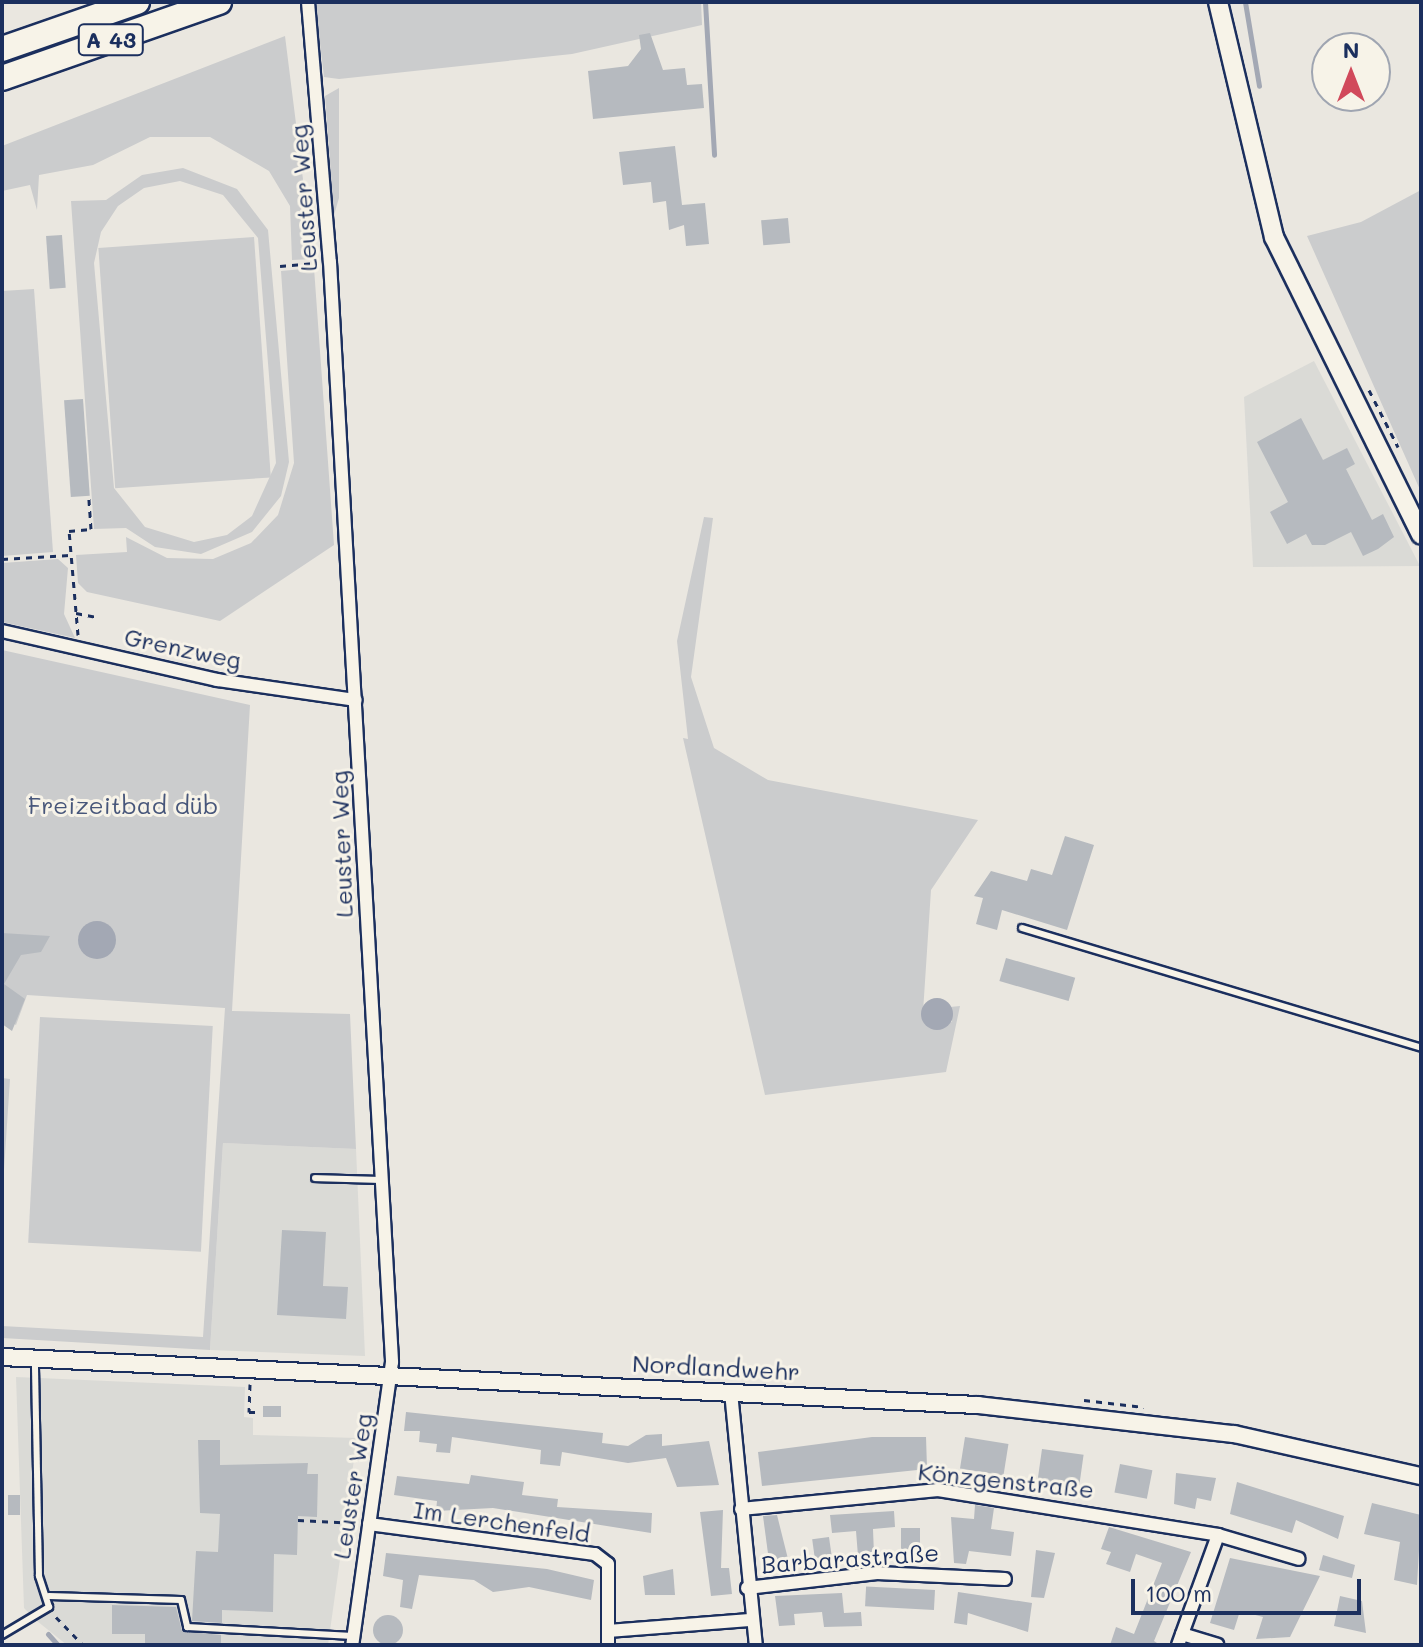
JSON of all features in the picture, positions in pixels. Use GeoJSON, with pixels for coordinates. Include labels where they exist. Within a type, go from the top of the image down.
{"type":"FeatureCollection","features":[{"type":"Feature","properties":{"kind":"highway","name":"A 43"},"geometry":{"type":"LineString","coordinates":[[2,49],[137,2]]}},
{"type":"Feature","properties":{"kind":"highway","name":"A 43"},"geometry":{"type":"LineString","coordinates":[[2,78],[219,2]]}},
{"type":"Feature","properties":{"kind":"main road"},"geometry":{"type":"LineString","coordinates":[[1218,2],[1274,237],[1421,535]]}},
{"type":"Feature","properties":{"kind":"street","name":"Leuster Weg"},"geometry":{"type":"LineString","coordinates":[[308,2],[330,262],[390,1375],[352,1640]]}},
{"type":"Feature","properties":{"kind":"street","name":"Grenzweg"},"geometry":{"type":"LineString","coordinates":[[2,631],[217,680],[356,700]]}},
{"type":"Feature","properties":{"kind":"street","name":"Nordlandwehr"},"geometry":{"type":"LineString","coordinates":[[2,1357],[731,1392],[1118,1420],[1234,1434],[1421,1476]]}},
{"type":"Feature","properties":{"kind":"street"},"geometry":{"type":"LineString","coordinates":[[731,1392],[750,1620],[756,1645]]}},
{"type":"Feature","properties":{"kind":"street","name":"Könzgenstraße"},"geometry":{"type":"LineString","coordinates":[[741,1509],[938,1490],[1218,1535],[1299,1559]]}},
{"type":"Feature","properties":{"kind":"street","name":"Im Lerchenfeld"},"geometry":{"type":"LineString","coordinates":[[369,1524],[595,1554],[608,1564],[608,1645]]}},
{"type":"Feature","properties":{"kind":"street"},"geometry":{"type":"LineString","coordinates":[[1217,1645],[1180,1640],[1218,1535]]}},
{"type":"Feature","properties":{"kind":"street","name":"Barbarastraße"},"geometry":{"type":"LineString","coordinates":[[747,1588],[877,1573],[1005,1579]]}},
{"type":"Feature","properties":{"kind":"street"},"geometry":{"type":"LineString","coordinates":[[608,1631],[750,1620]]}},
{"type":"Feature","properties":{"kind":"lane"},"geometry":{"type":"LineString","coordinates":[[1022,928],[1421,1048]]}},
{"type":"Feature","properties":{"kind":"lane"},"geometry":{"type":"LineString","coordinates":[[315,1178],[378,1180]]}},
{"type":"Feature","properties":{"kind":"lane"},"geometry":{"type":"LineString","coordinates":[[2,1635],[49,1607],[49,1596],[39,1576],[35,1358]]}},
{"type":"Feature","properties":{"kind":"lane"},"geometry":{"type":"LineString","coordinates":[[49,1596],[181,1600],[187,1627],[352,1640]]}},
{"type":"Feature","properties":{"kind":"path"},"geometry":{"type":"LineString","coordinates":[[280,266],[330,262]]}},
{"type":"Feature","properties":{"kind":"path"},"geometry":{"type":"LineString","coordinates":[[1365,383],[1402,457]]}},
{"type":"Feature","properties":{"kind":"path"},"geometry":{"type":"LineString","coordinates":[[79,648],[69,531],[91,529],[89,497]]}},
{"type":"Feature","properties":{"kind":"path"},"geometry":{"type":"LineString","coordinates":[[2,559],[71,555]]}},
{"type":"Feature","properties":{"kind":"path"},"geometry":{"type":"LineString","coordinates":[[76,613],[97,617]]}},
{"type":"Feature","properties":{"kind":"path"},"geometry":{"type":"LineString","coordinates":[[251,1368],[249,1412],[260,1412]]}},
{"type":"Feature","properties":{"kind":"path"},"geometry":{"type":"LineString","coordinates":[[298,1520],[369,1524]]}},
{"type":"Feature","properties":{"kind":"path"},"geometry":{"type":"LineString","coordinates":[[49,1607],[83,1645]]}},
{"type":"Feature","properties":{"kind":"shaded area"},"geometry":{"type":"Polygon","coordinates":[[[1314,361],[1420,566],[1253,567],[1244,397],[1314,361]]]}},
{"type":"Feature","properties":{"kind":"shaded area"},"geometry":{"type":"Polygon","coordinates":[[[97,921],[111,926],[116,940],[111,954],[97,959],[83,954],[78,940],[83,926],[97,921]]]}},
{"type":"Feature","properties":{"kind":"shaded area"},"geometry":{"type":"Polygon","coordinates":[[[937,998],[948,1003],[953,1014],[948,1025],[937,1030],[926,1025],[921,1014],[926,1003],[937,998]]]}},
{"type":"Feature","properties":{"kind":"shaded area"},"geometry":{"type":"Polygon","coordinates":[[[223,1143],[356,1149],[365,1356],[210,1350],[223,1143]]]}},
{"type":"Feature","properties":{"kind":"shaded area"},"geometry":{"type":"Polygon","coordinates":[[[16,1377],[245,1387],[244,1417],[253,1418],[253,1435],[357,1438],[328,1645],[67,1645],[37,1621],[24,1608],[16,1377]]]}},
{"type":"Feature","properties":{"kind":"green space"},"geometry":{"type":"Polygon","coordinates":[[[315,2],[701,2],[702,25],[572,54],[339,79],[324,77],[315,2]]]}},
{"type":"Feature","properties":{"kind":"green space"},"geometry":{"type":"Polygon","coordinates":[[[285,36],[313,259],[292,260],[290,206],[269,171],[210,137],[150,137],[93,165],[39,175],[37,210],[30,185],[2,191],[2,146],[285,36]]]}},
{"type":"Feature","properties":{"kind":"green space"},"geometry":{"type":"Polygon","coordinates":[[[339,88],[339,198],[334,215],[325,96],[339,88]]]}},
{"type":"Feature","properties":{"kind":"green space"},"geometry":{"type":"Polygon","coordinates":[[[183,168],[237,189],[268,230],[289,462],[281,496],[252,532],[201,554],[155,547],[126,528],[94,529],[71,201],[106,200],[142,175],[183,168]],[[180,181],[144,188],[118,206],[101,232],[94,263],[114,488],[145,527],[194,542],[227,535],[252,516],[276,463],[258,238],[223,195],[180,181]]]}},
{"type":"Feature","properties":{"kind":"green space"},"geometry":{"type":"Polygon","coordinates":[[[1421,190],[1421,492],[1307,236],[1361,222],[1421,190]]]}},
{"type":"Feature","properties":{"kind":"green space"},"geometry":{"type":"Polygon","coordinates":[[[254,237],[271,477],[115,488],[98,248],[254,237]]]}},
{"type":"Feature","properties":{"kind":"green space"},"geometry":{"type":"Polygon","coordinates":[[[314,268],[334,545],[220,621],[87,592],[78,583],[76,555],[127,552],[126,537],[167,558],[213,559],[251,543],[278,515],[294,463],[281,271],[314,268]]]}},
{"type":"Feature","properties":{"kind":"green space"},"geometry":{"type":"Polygon","coordinates":[[[34,289],[53,552],[2,556],[2,291],[34,289]]]}},
{"type":"Feature","properties":{"kind":"green space"},"geometry":{"type":"Polygon","coordinates":[[[704,517],[713,518],[691,677],[714,748],[768,780],[978,820],[931,890],[923,1012],[952,1022],[950,1007],[960,1006],[946,1072],[765,1095],[683,738],[688,739],[677,641],[704,517]]]}},
{"type":"Feature","properties":{"kind":"green space"},"geometry":{"type":"Polygon","coordinates":[[[58,559],[68,568],[64,614],[75,638],[2,622],[2,563],[58,559]]]}},
{"type":"Feature","properties":{"kind":"green space","name":"Freizeitbad düb"},"geometry":{"type":"Polygon","coordinates":[[[2,650],[250,705],[232,1011],[350,1014],[356,1149],[223,1143],[210,1350],[2,1338],[2,1326],[203,1337],[225,1008],[27,995],[16,1025],[2,1016],[2,650]]]}},
{"type":"Feature","properties":{"kind":"green space"},"geometry":{"type":"Polygon","coordinates":[[[40,1017],[213,1026],[201,1252],[28,1243],[40,1017]]]}},
{"type":"Feature","properties":{"kind":"green space"},"geometry":{"type":"Polygon","coordinates":[[[2,1078],[10,1079],[3,1185],[2,1185],[2,1078]]]}},
{"type":"Feature","properties":{"kind":"building"},"geometry":{"type":"Polygon","coordinates":[[[650,33],[663,70],[685,68],[687,85],[702,84],[704,108],[593,119],[588,71],[628,66],[641,49],[639,35],[650,33]]]}},
{"type":"Feature","properties":{"kind":"building"},"geometry":{"type":"Polygon","coordinates":[[[675,146],[682,205],[705,203],[709,244],[686,246],[684,225],[669,230],[666,201],[653,203],[651,182],[623,185],[619,152],[675,146]]]}},
{"type":"Feature","properties":{"kind":"building"},"geometry":{"type":"Polygon","coordinates":[[[788,218],[790,243],[763,245],[761,220],[788,218]]]}},
{"type":"Feature","properties":{"kind":"building"},"geometry":{"type":"Polygon","coordinates":[[[62,235],[66,288],[50,289],[46,236],[62,235]]]}},
{"type":"Feature","properties":{"kind":"building"},"geometry":{"type":"Polygon","coordinates":[[[83,399],[90,496],[71,497],[64,400],[83,399]]]}},
{"type":"Feature","properties":{"kind":"building"},"geometry":{"type":"Polygon","coordinates":[[[1301,418],[1323,460],[1347,448],[1355,464],[1346,469],[1372,520],[1383,514],[1394,537],[1378,549],[1363,556],[1351,532],[1325,545],[1312,545],[1306,534],[1287,544],[1270,512],[1288,502],[1257,442],[1301,418]]]}},
{"type":"Feature","properties":{"kind":"building"},"geometry":{"type":"Polygon","coordinates":[[[1065,836],[1094,845],[1067,930],[1002,910],[997,930],[976,924],[983,898],[974,896],[991,871],[1027,881],[1031,869],[1052,875],[1065,836]]]}},
{"type":"Feature","properties":{"kind":"building"},"geometry":{"type":"Polygon","coordinates":[[[2,933],[50,936],[41,952],[21,955],[4,984],[25,999],[12,1031],[2,1024],[2,933]]]}},
{"type":"Feature","properties":{"kind":"building"},"geometry":{"type":"Polygon","coordinates":[[[1006,958],[1075,978],[1069,1001],[999,981],[1006,958]]]}},
{"type":"Feature","properties":{"kind":"building"},"geometry":{"type":"Polygon","coordinates":[[[282,1230],[326,1232],[323,1286],[348,1287],[346,1319],[277,1315],[282,1230]]]}},
{"type":"Feature","properties":{"kind":"building"},"geometry":{"type":"Polygon","coordinates":[[[263,1406],[281,1406],[281,1417],[263,1417],[263,1406]]]}},
{"type":"Feature","properties":{"kind":"building"},"geometry":{"type":"Polygon","coordinates":[[[406,1412],[603,1433],[602,1443],[628,1446],[646,1435],[662,1434],[662,1446],[709,1441],[719,1485],[677,1487],[666,1458],[628,1463],[562,1452],[560,1466],[540,1464],[541,1450],[452,1437],[450,1453],[436,1452],[437,1444],[419,1442],[420,1431],[404,1431],[406,1412]]]}},
{"type":"Feature","properties":{"kind":"building"},"geometry":{"type":"Polygon","coordinates":[[[872,1437],[926,1437],[927,1469],[762,1486],[758,1452],[872,1437]]]}},
{"type":"Feature","properties":{"kind":"building"},"geometry":{"type":"Polygon","coordinates":[[[965,1437],[1008,1444],[1003,1475],[960,1469],[965,1437]]]}},
{"type":"Feature","properties":{"kind":"building"},"geometry":{"type":"Polygon","coordinates":[[[198,1440],[220,1440],[220,1465],[308,1463],[307,1474],[318,1474],[317,1517],[298,1516],[297,1555],[274,1554],[273,1612],[222,1610],[222,1623],[192,1621],[196,1551],[218,1552],[220,1514],[200,1513],[198,1440]]]}},
{"type":"Feature","properties":{"kind":"building"},"geometry":{"type":"Polygon","coordinates":[[[1042,1449],[1084,1455],[1079,1487],[1038,1481],[1042,1449]]]}},
{"type":"Feature","properties":{"kind":"building"},"geometry":{"type":"Polygon","coordinates":[[[1120,1464],[1152,1470],[1147,1499],[1114,1492],[1120,1464]]]}},
{"type":"Feature","properties":{"kind":"building"},"geometry":{"type":"Polygon","coordinates":[[[1176,1473],[1216,1478],[1211,1501],[1197,1498],[1195,1509],[1174,1504],[1176,1473]]]}},
{"type":"Feature","properties":{"kind":"building"},"geometry":{"type":"Polygon","coordinates":[[[471,1475],[524,1482],[522,1495],[558,1499],[557,1507],[652,1513],[651,1533],[493,1508],[436,1511],[437,1501],[394,1495],[397,1476],[469,1484],[471,1475]]]}},
{"type":"Feature","properties":{"kind":"building"},"geometry":{"type":"Polygon","coordinates":[[[1237,1482],[1344,1516],[1338,1539],[1296,1520],[1292,1533],[1230,1514],[1237,1482]]]}},
{"type":"Feature","properties":{"kind":"building"},"geometry":{"type":"Polygon","coordinates":[[[8,1495],[20,1495],[20,1515],[8,1515],[8,1495]]]}},
{"type":"Feature","properties":{"kind":"building"},"geometry":{"type":"Polygon","coordinates":[[[1372,1503],[1421,1515],[1417,1585],[1394,1580],[1400,1542],[1364,1534],[1372,1503]]]}},
{"type":"Feature","properties":{"kind":"building"},"geometry":{"type":"Polygon","coordinates":[[[975,1505],[994,1508],[991,1529],[1014,1532],[1011,1556],[969,1551],[966,1564],[954,1563],[951,1517],[974,1519],[975,1505]]]}},
{"type":"Feature","properties":{"kind":"building"},"geometry":{"type":"Polygon","coordinates":[[[723,1510],[721,1568],[729,1568],[732,1594],[711,1596],[700,1512],[723,1510]]]}},
{"type":"Feature","properties":{"kind":"building"},"geometry":{"type":"Polygon","coordinates":[[[894,1511],[895,1527],[873,1529],[874,1555],[858,1556],[856,1531],[832,1533],[830,1515],[894,1511]]]}},
{"type":"Feature","properties":{"kind":"building"},"geometry":{"type":"Polygon","coordinates":[[[777,1515],[788,1559],[769,1561],[763,1516],[777,1515]]]}},
{"type":"Feature","properties":{"kind":"building"},"geometry":{"type":"Polygon","coordinates":[[[1109,1527],[1191,1552],[1154,1641],[1160,1645],[1110,1645],[1116,1627],[1134,1634],[1162,1563],[1136,1554],[1130,1572],[1106,1564],[1111,1552],[1101,1549],[1109,1527]]]}},
{"type":"Feature","properties":{"kind":"building"},"geometry":{"type":"Polygon","coordinates":[[[901,1528],[920,1528],[920,1554],[901,1554],[901,1528]]]}},
{"type":"Feature","properties":{"kind":"building"},"geometry":{"type":"Polygon","coordinates":[[[829,1537],[832,1559],[815,1561],[812,1539],[829,1537]]]}},
{"type":"Feature","properties":{"kind":"building"},"geometry":{"type":"Polygon","coordinates":[[[1036,1550],[1055,1553],[1044,1598],[1031,1597],[1036,1550]]]}},
{"type":"Feature","properties":{"kind":"building"},"geometry":{"type":"Polygon","coordinates":[[[386,1553],[547,1569],[594,1580],[591,1600],[529,1587],[493,1592],[474,1580],[419,1575],[412,1609],[400,1607],[403,1580],[383,1576],[386,1553]]]}},
{"type":"Feature","properties":{"kind":"building"},"geometry":{"type":"Polygon","coordinates":[[[1323,1555],[1355,1565],[1352,1578],[1319,1570],[1323,1555]]]}},
{"type":"Feature","properties":{"kind":"building"},"geometry":{"type":"Polygon","coordinates":[[[1230,1558],[1320,1576],[1290,1637],[1256,1639],[1263,1617],[1240,1611],[1234,1630],[1210,1623],[1230,1558]]]}},
{"type":"Feature","properties":{"kind":"building"},"geometry":{"type":"Polygon","coordinates":[[[673,1569],[675,1595],[645,1595],[643,1576],[673,1569]]]}},
{"type":"Feature","properties":{"kind":"building"},"geometry":{"type":"Polygon","coordinates":[[[866,1586],[935,1590],[934,1610],[865,1606],[866,1586]]]}},
{"type":"Feature","properties":{"kind":"building"},"geometry":{"type":"Polygon","coordinates":[[[958,1592],[1032,1603],[1028,1632],[968,1613],[967,1625],[954,1623],[958,1592]]]}},
{"type":"Feature","properties":{"kind":"building"},"geometry":{"type":"Polygon","coordinates":[[[842,1593],[844,1613],[861,1612],[862,1626],[824,1627],[822,1612],[794,1614],[795,1625],[779,1626],[775,1596],[842,1593]]]}},
{"type":"Feature","properties":{"kind":"building"},"geometry":{"type":"Polygon","coordinates":[[[1340,1596],[1362,1601],[1366,1633],[1334,1626],[1340,1596]]]}},
{"type":"Feature","properties":{"kind":"building"},"geometry":{"type":"Polygon","coordinates":[[[112,1605],[176,1607],[182,1631],[221,1635],[221,1645],[145,1645],[145,1634],[112,1634],[112,1605]]]}},
{"type":"Feature","properties":{"kind":"building"},"geometry":{"type":"Polygon","coordinates":[[[388,1615],[394,1616],[402,1624],[402,1636],[394,1644],[388,1645],[382,1644],[374,1636],[373,1630],[374,1624],[382,1616],[388,1615]]]}},
{"type":"Feature","properties":{"kind":"waterway"},"geometry":{"type":"LineString","coordinates":[[705,2],[714,155]]}},
{"type":"Feature","properties":{"kind":"waterway"},"geometry":{"type":"LineString","coordinates":[[1245,2],[1259,86]]}},
{"type":"Feature","properties":{"kind":"waterway"},"geometry":{"type":"LineString","coordinates":[[48,1634],[58,1645]]}}]}
